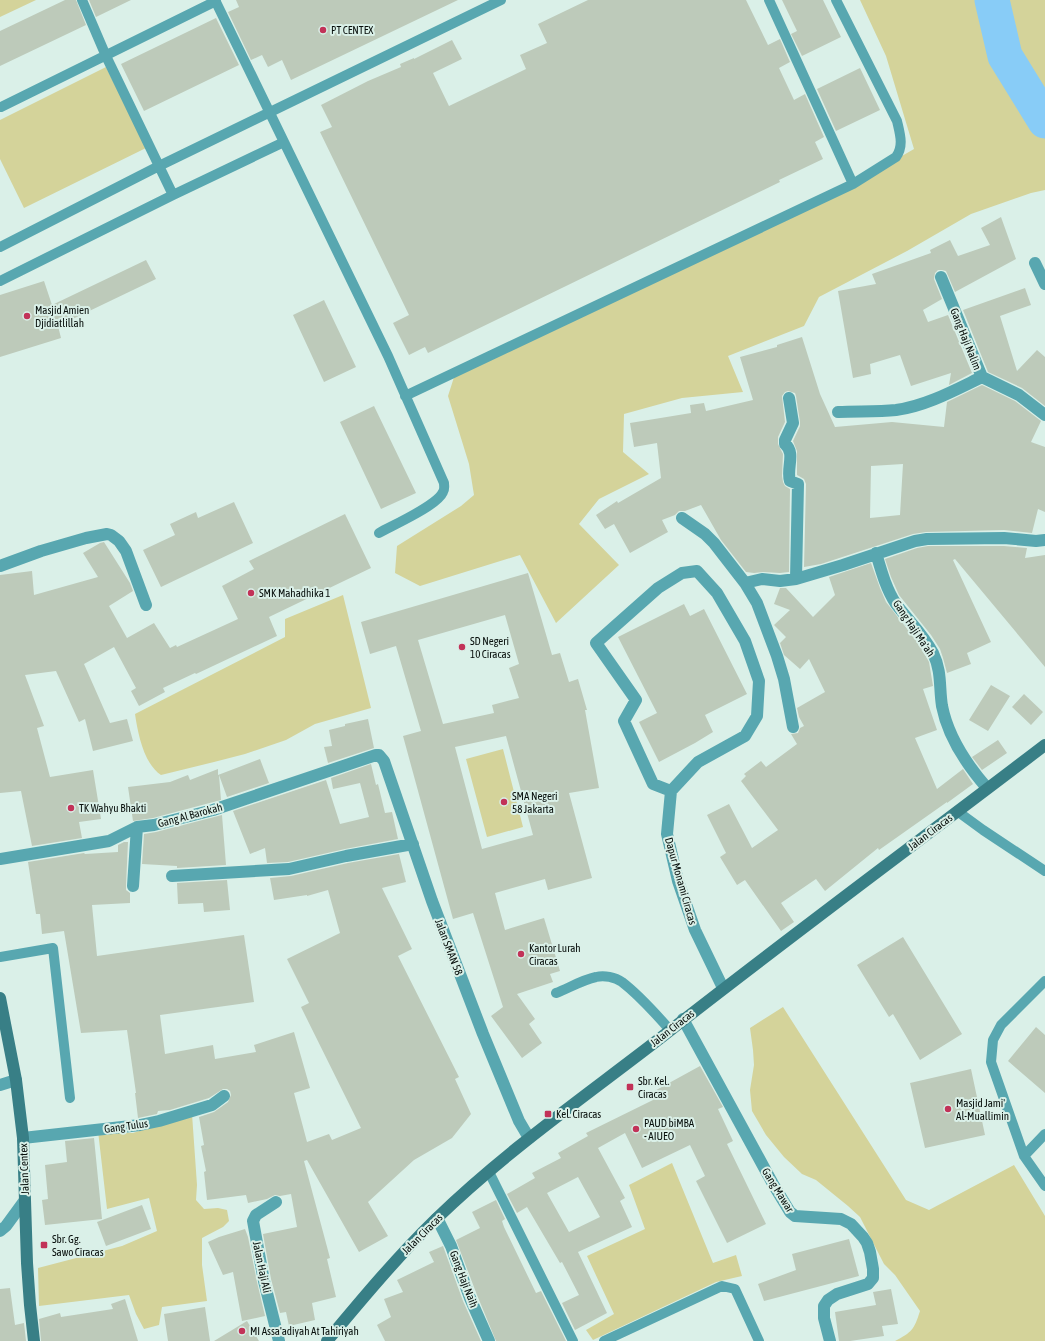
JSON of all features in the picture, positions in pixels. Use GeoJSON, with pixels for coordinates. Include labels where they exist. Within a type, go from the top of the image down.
{"type":"FeatureCollection","features":[{"type":"Feature","properties":{"kind":"street"},"geometry":{"type":"LineString","coordinates":[[1035,263],[1045,284]]}},
{"type":"Feature","properties":{"kind":"street","name":"Gang Haji Nalim"},"geometry":{"type":"LineString","coordinates":[[940,277],[982,377],[1019,395],[1045,416]]}},
{"type":"Feature","properties":{"kind":"street"},"geometry":{"type":"LineString","coordinates":[[838,412],[896,410],[944,395],[982,377]]}},
{"type":"Feature","properties":{"kind":"street"},"geometry":{"type":"LineString","coordinates":[[789,398],[792,422],[785,440],[785,444],[789,447],[790,454],[788,477],[790,482],[798,484],[796,579]]}},
{"type":"Feature","properties":{"kind":"street"},"geometry":{"type":"LineString","coordinates":[[682,518],[705,534],[714,543],[745,583],[757,603],[784,679],[792,727]]}},
{"type":"Feature","properties":{"kind":"street"},"geometry":{"type":"LineString","coordinates":[[0,566],[86,538],[111,535],[119,540],[126,551],[146,605]]}},
{"type":"Feature","properties":{"kind":"street"},"geometry":{"type":"LineString","coordinates":[[745,583],[762,579],[780,581],[796,579],[914,541],[927,539],[982,538],[1045,540]]}},
{"type":"Feature","properties":{"kind":"street","name":"Gang Haji Ma'ah"},"geometry":{"type":"LineString","coordinates":[[876,553],[881,572],[896,603],[921,634],[933,654],[938,667],[941,683],[942,705],[955,742],[974,773],[987,788]]}},
{"type":"Feature","properties":{"kind":"street"},"geometry":{"type":"LineString","coordinates":[[697,571],[717,593],[745,642],[759,680],[757,716],[745,736],[698,762],[671,791],[653,784],[624,720],[636,700],[596,643],[658,588],[682,573],[697,571]]}},
{"type":"Feature","properties":{"kind":"street","name":"Jalan Ciracas"},"geometry":{"type":"LineString","coordinates":[[327,1341],[383,1275],[437,1218],[529,1138],[723,988],[1045,745]]}},
{"type":"Feature","properties":{"kind":"street","name":"Gang Al Barokah"},"geometry":{"type":"LineString","coordinates":[[0,859],[109,841],[137,827],[154,825],[213,810],[376,755]]}},
{"type":"Feature","properties":{"kind":"street","name":"Jalan SMAN 58"},"geometry":{"type":"LineString","coordinates":[[376,755],[379,755],[384,761],[432,901],[483,1034],[519,1121],[529,1138]]}},
{"type":"Feature","properties":{"kind":"street","name":"Dapur Monami Ciracas"},"geometry":{"type":"LineString","coordinates":[[671,791],[667,834],[678,881],[695,930],[723,988]]}},
{"type":"Feature","properties":{"kind":"street"},"geometry":{"type":"LineString","coordinates":[[133,886],[137,827]]}},
{"type":"Feature","properties":{"kind":"street"},"geometry":{"type":"LineString","coordinates":[[172,876],[289,869],[346,856],[413,844]]}},
{"type":"Feature","properties":{"kind":"street","name":"Jalan Centex"},"geometry":{"type":"LineString","coordinates":[[0,998],[16,1080],[23,1138],[27,1263],[34,1341]]}},
{"type":"Feature","properties":{"kind":"street","name":"Gang Mawar"},"geometry":{"type":"LineString","coordinates":[[683,1019],[772,1184],[790,1212],[795,1216],[841,1219],[851,1224],[867,1243],[874,1269],[873,1278],[868,1284],[837,1294],[828,1300],[824,1306],[824,1318],[830,1341]]}},
{"type":"Feature","properties":{"kind":"street"},"geometry":{"type":"LineString","coordinates":[[0,1085],[16,1080]]}},
{"type":"Feature","properties":{"kind":"street","name":"Gang Tulus"},"geometry":{"type":"LineString","coordinates":[[23,1138],[140,1125],[212,1104],[224,1096]]}},
{"type":"Feature","properties":{"kind":"street"},"geometry":{"type":"LineString","coordinates":[[0,1230],[6,1226],[25,1200]]}},
{"type":"Feature","properties":{"kind":"street","name":"Jalan Haji Ali"},"geometry":{"type":"LineString","coordinates":[[276,1202],[256,1215],[253,1221],[264,1281],[279,1341]]}},
{"type":"Feature","properties":{"kind":"street","name":"Gang Haji Naih"},"geometry":{"type":"LineString","coordinates":[[437,1218],[451,1246],[470,1298],[489,1341]]}},
{"type":"Feature","properties":{"kind":"lane"},"geometry":{"type":"LineString","coordinates":[[82,0],[106,56],[173,195]]}},
{"type":"Feature","properties":{"kind":"lane"},"geometry":{"type":"LineString","coordinates":[[0,247],[269,112],[501,0]]}},
{"type":"Feature","properties":{"kind":"lane"},"geometry":{"type":"LineString","coordinates":[[769,0],[853,184]]}},
{"type":"Feature","properties":{"kind":"lane"},"geometry":{"type":"LineString","coordinates":[[405,396],[853,184],[896,157],[900,152],[901,142],[897,121],[836,0]]}},
{"type":"Feature","properties":{"kind":"lane"},"geometry":{"type":"LineString","coordinates":[[1,107],[216,1],[388,356],[443,480],[444,491],[439,498],[427,507],[379,532]]}},
{"type":"Feature","properties":{"kind":"lane"},"geometry":{"type":"LineString","coordinates":[[0,281],[284,142]]}},
{"type":"Feature","properties":{"kind":"lane"},"geometry":{"type":"LineString","coordinates":[[957,811],[1045,872]]}},
{"type":"Feature","properties":{"kind":"lane"},"geometry":{"type":"LineString","coordinates":[[0,957],[53,948],[70,1098]]}},
{"type":"Feature","properties":{"kind":"lane"},"geometry":{"type":"LineString","coordinates":[[556,993],[597,976],[608,976],[622,982],[652,1010],[670,1030]]}},
{"type":"Feature","properties":{"kind":"lane"},"geometry":{"type":"LineString","coordinates":[[1045,982],[1001,1025],[994,1040],[991,1062],[1024,1156],[1045,1186]]}},
{"type":"Feature","properties":{"kind":"lane"},"geometry":{"type":"LineString","coordinates":[[1024,1156],[1045,1134]]}},
{"type":"Feature","properties":{"kind":"lane"},"geometry":{"type":"LineString","coordinates":[[489,1172],[573,1341]]}},
{"type":"Feature","properties":{"kind":"lane"},"geometry":{"type":"LineString","coordinates":[[604,1341],[722,1286],[735,1289],[759,1341]]}},
{"type":"Feature","properties":{"kind":"shaded area"},"geometry":{"type":"Polygon","coordinates":[[[0,0],[36,0],[0,17],[0,0]]]}},
{"type":"Feature","properties":{"kind":"shaded area"},"geometry":{"type":"Polygon","coordinates":[[[860,0],[1045,0],[1045,190],[1031,193],[971,214],[907,251],[819,297],[804,326],[728,356],[743,392],[682,398],[624,414],[623,452],[649,474],[599,499],[579,524],[619,565],[556,623],[520,555],[420,586],[395,573],[397,546],[461,506],[474,495],[469,464],[448,396],[456,371],[824,201],[914,149],[886,56],[860,0]]]}},
{"type":"Feature","properties":{"kind":"shaded area"},"geometry":{"type":"Polygon","coordinates":[[[106,67],[146,148],[24,208],[0,159],[0,120],[106,67]]]}},
{"type":"Feature","properties":{"kind":"shaded area"},"geometry":{"type":"Polygon","coordinates":[[[343,595],[371,708],[315,724],[286,740],[245,754],[161,775],[155,770],[150,764],[143,748],[135,714],[285,637],[285,619],[343,595]]]}},
{"type":"Feature","properties":{"kind":"shaded area"},"geometry":{"type":"Polygon","coordinates":[[[503,749],[523,827],[487,837],[466,759],[503,749]]]}},
{"type":"Feature","properties":{"kind":"shaded area"},"geometry":{"type":"Polygon","coordinates":[[[783,1007],[906,1200],[929,1210],[1014,1165],[1045,1216],[1045,1341],[895,1341],[912,1330],[920,1311],[895,1275],[884,1264],[860,1217],[816,1180],[802,1174],[784,1157],[766,1135],[752,1111],[750,1090],[754,1065],[750,1028],[783,1007]]]}},
{"type":"Feature","properties":{"kind":"shaded area"},"geometry":{"type":"Polygon","coordinates":[[[192,1114],[197,1185],[196,1200],[204,1209],[218,1208],[227,1210],[229,1221],[223,1227],[202,1238],[202,1265],[207,1301],[162,1307],[159,1325],[144,1329],[136,1314],[129,1295],[39,1306],[38,1268],[122,1246],[157,1231],[149,1198],[107,1209],[98,1131],[133,1133],[192,1114]]]}},
{"type":"Feature","properties":{"kind":"shaded area"},"geometry":{"type":"Polygon","coordinates":[[[672,1163],[713,1263],[736,1255],[742,1276],[716,1282],[593,1340],[586,1330],[614,1314],[587,1256],[645,1229],[629,1185],[672,1163]]]}},
{"type":"Feature","properties":{"kind":"building"},"geometry":{"type":"Polygon","coordinates":[[[65,0],[76,0],[86,25],[0,66],[0,31],[65,0]]]}},
{"type":"Feature","properties":{"kind":"building"},"geometry":{"type":"Polygon","coordinates":[[[89,0],[131,0],[96,17],[89,0]]]}},
{"type":"Feature","properties":{"kind":"building","name":"PT CENTEX"},"geometry":{"type":"Polygon","coordinates":[[[236,0],[458,0],[291,80],[282,60],[268,67],[262,55],[251,60],[228,12],[239,7],[236,0]]]}},
{"type":"Feature","properties":{"kind":"building"},"geometry":{"type":"Polygon","coordinates":[[[588,0],[746,0],[768,45],[780,39],[790,62],[779,68],[794,100],[805,94],[824,137],[815,142],[823,159],[779,180],[780,182],[428,353],[425,347],[409,355],[393,323],[409,315],[320,132],[332,127],[321,105],[368,81],[401,67],[400,64],[414,59],[452,40],[462,59],[433,73],[449,106],[526,69],[520,55],[547,43],[538,24],[588,0]]]}},
{"type":"Feature","properties":{"kind":"building"},"geometry":{"type":"Polygon","coordinates":[[[782,0],[823,0],[841,37],[802,56],[791,34],[797,31],[782,0]]]}},
{"type":"Feature","properties":{"kind":"building"},"geometry":{"type":"Polygon","coordinates":[[[216,18],[239,65],[144,111],[121,64],[216,18]]]}},
{"type":"Feature","properties":{"kind":"building"},"geometry":{"type":"Polygon","coordinates":[[[860,68],[880,110],[836,131],[817,89],[860,68]]]}},
{"type":"Feature","properties":{"kind":"building"},"geometry":{"type":"Polygon","coordinates":[[[1001,217],[1016,259],[955,292],[946,271],[938,270],[935,273],[934,279],[942,299],[923,310],[928,322],[948,315],[972,373],[949,385],[951,373],[911,386],[900,355],[870,364],[871,374],[853,378],[838,291],[876,284],[872,274],[931,253],[930,250],[950,240],[958,256],[990,245],[981,228],[1001,217]]]}},
{"type":"Feature","properties":{"kind":"building"},"geometry":{"type":"Polygon","coordinates":[[[146,260],[156,279],[58,326],[61,338],[0,357],[0,295],[44,281],[52,305],[146,260]]]}},
{"type":"Feature","properties":{"kind":"building"},"geometry":{"type":"Polygon","coordinates":[[[1025,288],[1031,305],[1000,316],[1017,371],[1037,350],[1045,357],[1045,406],[1022,388],[988,372],[963,310],[1025,288]]]}},
{"type":"Feature","properties":{"kind":"building"},"geometry":{"type":"Polygon","coordinates":[[[324,300],[356,367],[324,382],[293,315],[324,300]]]}},
{"type":"Feature","properties":{"kind":"building"},"geometry":{"type":"Polygon","coordinates":[[[802,337],[820,394],[835,427],[892,422],[944,427],[947,402],[982,385],[1015,401],[1041,421],[1031,442],[1045,447],[1045,512],[1038,509],[1032,533],[1004,530],[926,532],[913,534],[821,564],[804,567],[806,484],[804,479],[797,475],[797,451],[793,441],[800,426],[800,422],[795,393],[788,391],[782,396],[785,422],[778,437],[778,444],[783,454],[783,482],[785,486],[790,489],[789,572],[746,572],[721,540],[701,505],[685,511],[679,511],[675,515],[662,520],[668,532],[630,553],[614,524],[605,529],[596,515],[617,501],[618,503],[661,478],[657,443],[634,447],[630,423],[691,413],[690,405],[704,403],[706,411],[753,400],[740,357],[777,347],[777,345],[802,337]],[[903,464],[871,466],[870,518],[900,515],[903,464]]]}},
{"type":"Feature","properties":{"kind":"building"},"geometry":{"type":"Polygon","coordinates":[[[374,406],[416,493],[381,509],[340,422],[374,406]]]}},
{"type":"Feature","properties":{"kind":"building"},"geometry":{"type":"Polygon","coordinates":[[[234,502],[253,543],[161,587],[143,550],[175,535],[170,524],[196,512],[198,518],[234,502]]]}},
{"type":"Feature","properties":{"kind":"building"},"geometry":{"type":"Polygon","coordinates":[[[345,514],[371,568],[269,617],[277,636],[163,688],[165,692],[139,706],[131,691],[136,688],[114,647],[84,664],[110,723],[127,719],[133,741],[93,751],[85,719],[79,722],[56,671],[25,675],[44,726],[37,728],[50,777],[93,770],[101,819],[79,822],[82,838],[32,846],[21,791],[0,793],[0,575],[32,571],[34,595],[98,577],[83,553],[104,542],[130,583],[133,591],[109,606],[127,638],[154,623],[170,648],[176,645],[177,647],[238,619],[222,586],[254,569],[249,561],[345,514]]]}},
{"type":"Feature","properties":{"kind":"building"},"geometry":{"type":"Polygon","coordinates":[[[928,546],[1004,546],[1027,548],[1025,558],[1045,555],[1045,667],[955,559],[953,560],[991,642],[967,653],[971,664],[947,673],[940,649],[931,635],[899,595],[885,559],[917,548],[928,546]]]}},
{"type":"Feature","properties":{"kind":"building"},"geometry":{"type":"Polygon","coordinates":[[[871,563],[886,602],[919,644],[929,662],[933,686],[923,689],[937,730],[915,738],[937,789],[963,769],[973,784],[879,850],[878,848],[825,891],[816,879],[781,903],[794,922],[781,931],[745,880],[737,885],[720,857],[726,853],[707,815],[729,804],[752,848],[778,830],[741,781],[746,776],[744,774],[761,761],[766,767],[797,744],[791,734],[798,733],[800,728],[804,726],[799,717],[797,708],[825,692],[809,659],[800,669],[784,655],[780,643],[786,637],[774,625],[790,610],[774,604],[780,588],[786,588],[813,617],[835,595],[829,577],[871,563]]]}},
{"type":"Feature","properties":{"kind":"building"},"geometry":{"type":"Polygon","coordinates":[[[528,573],[552,655],[560,653],[569,682],[578,679],[587,710],[585,710],[599,788],[569,793],[592,878],[548,890],[545,879],[495,893],[505,930],[544,918],[560,971],[550,974],[553,982],[517,994],[535,1019],[529,1024],[542,1043],[522,1058],[491,1016],[503,1007],[473,913],[453,919],[403,736],[421,731],[396,646],[370,654],[361,622],[528,573]],[[505,615],[418,640],[443,724],[494,713],[492,705],[519,698],[509,668],[519,664],[505,615]],[[506,736],[455,747],[482,849],[533,835],[506,736]]]}},
{"type":"Feature","properties":{"kind":"building"},"geometry":{"type":"Polygon","coordinates":[[[684,604],[690,616],[704,609],[747,694],[705,715],[713,732],[659,762],[639,722],[657,713],[618,637],[684,604]]]}},
{"type":"Feature","properties":{"kind":"building"},"geometry":{"type":"Polygon","coordinates":[[[991,685],[1010,696],[988,731],[969,720],[991,685]]]}},
{"type":"Feature","properties":{"kind":"building"},"geometry":{"type":"Polygon","coordinates":[[[1024,694],[1043,712],[1031,725],[1012,707],[1024,694]]]}},
{"type":"Feature","properties":{"kind":"building"},"geometry":{"type":"Polygon","coordinates":[[[368,719],[374,748],[328,763],[324,747],[332,746],[329,730],[345,726],[345,724],[368,719]]]}},
{"type":"Feature","properties":{"kind":"building"},"geometry":{"type":"Polygon","coordinates":[[[998,740],[1007,753],[982,770],[972,757],[998,740]]]}},
{"type":"Feature","properties":{"kind":"building"},"geometry":{"type":"Polygon","coordinates":[[[260,759],[269,783],[227,797],[219,775],[221,800],[153,818],[133,821],[128,787],[170,782],[188,775],[190,780],[218,769],[218,775],[260,759]]]}},
{"type":"Feature","properties":{"kind":"building"},"geometry":{"type":"Polygon","coordinates":[[[371,764],[376,785],[378,784],[385,813],[392,812],[398,839],[288,862],[267,863],[265,848],[250,854],[233,811],[326,780],[340,824],[369,817],[360,783],[333,789],[331,778],[371,764]]]}},
{"type":"Feature","properties":{"kind":"building"},"geometry":{"type":"Polygon","coordinates":[[[222,815],[226,865],[177,868],[177,866],[142,864],[144,834],[222,815]]]}},
{"type":"Feature","properties":{"kind":"building"},"geometry":{"type":"Polygon","coordinates":[[[128,842],[126,890],[130,893],[130,903],[92,905],[97,956],[244,935],[254,1002],[160,1015],[165,1054],[213,1045],[215,1059],[256,1052],[254,1045],[294,1032],[310,1088],[294,1093],[307,1142],[329,1134],[332,1140],[361,1128],[301,1007],[309,1003],[287,959],[340,933],[328,890],[307,896],[274,900],[270,878],[291,876],[348,863],[399,854],[406,882],[382,888],[412,949],[398,956],[459,1077],[455,1079],[471,1114],[452,1138],[414,1160],[368,1202],[388,1236],[359,1252],[307,1160],[304,1161],[330,1258],[327,1259],[336,1297],[312,1303],[315,1320],[289,1326],[286,1312],[280,1313],[271,1279],[263,1234],[297,1227],[291,1194],[280,1196],[275,1195],[267,1199],[248,1203],[246,1195],[207,1200],[204,1172],[206,1171],[201,1146],[204,1145],[199,1117],[214,1112],[228,1102],[231,1095],[230,1091],[223,1089],[209,1098],[170,1110],[158,1111],[157,1114],[138,1118],[127,1030],[81,1033],[64,931],[42,934],[40,914],[36,914],[28,862],[84,853],[118,852],[118,845],[128,842]]]}},
{"type":"Feature","properties":{"kind":"building"},"geometry":{"type":"Polygon","coordinates":[[[227,880],[230,910],[204,912],[203,903],[178,904],[177,883],[227,880]]]}},
{"type":"Feature","properties":{"kind":"building"},"geometry":{"type":"Polygon","coordinates":[[[903,937],[962,1034],[920,1060],[893,1014],[889,1017],[857,965],[903,937]]]}},
{"type":"Feature","properties":{"kind":"building"},"geometry":{"type":"Polygon","coordinates":[[[1036,1027],[1045,1035],[1045,1093],[1008,1061],[1036,1027]]]}},
{"type":"Feature","properties":{"kind":"building"},"geometry":{"type":"Polygon","coordinates":[[[700,1066],[723,1107],[718,1109],[733,1141],[727,1144],[766,1224],[727,1243],[696,1181],[705,1176],[690,1145],[642,1168],[625,1133],[598,1148],[625,1198],[620,1201],[632,1227],[578,1252],[607,1313],[575,1330],[562,1303],[579,1295],[562,1262],[560,1263],[527,1207],[517,1213],[507,1194],[535,1178],[532,1173],[561,1158],[558,1153],[588,1136],[586,1133],[653,1100],[649,1094],[700,1066]],[[578,1177],[547,1193],[569,1232],[600,1217],[578,1177]]]}},
{"type":"Feature","properties":{"kind":"building","name":"Masjid Jami' Al-Muallimin"},"geometry":{"type":"Polygon","coordinates":[[[971,1069],[985,1135],[925,1148],[910,1083],[971,1069]]]}},
{"type":"Feature","properties":{"kind":"building"},"geometry":{"type":"Polygon","coordinates":[[[94,1138],[102,1219],[45,1225],[42,1200],[48,1199],[45,1165],[67,1162],[65,1141],[94,1138]]]}},
{"type":"Feature","properties":{"kind":"building"},"geometry":{"type":"Polygon","coordinates":[[[496,1200],[505,1219],[502,1221],[504,1227],[536,1293],[541,1291],[566,1341],[496,1341],[456,1240],[480,1228],[472,1212],[496,1200]]]}},
{"type":"Feature","properties":{"kind":"building"},"geometry":{"type":"Polygon","coordinates":[[[142,1205],[151,1229],[106,1246],[97,1222],[142,1205]]]}},
{"type":"Feature","properties":{"kind":"building"},"geometry":{"type":"Polygon","coordinates":[[[245,1229],[265,1316],[242,1321],[233,1272],[223,1275],[208,1242],[245,1229]]]}},
{"type":"Feature","properties":{"kind":"building"},"geometry":{"type":"Polygon","coordinates":[[[849,1239],[859,1276],[764,1301],[758,1284],[796,1270],[792,1254],[849,1239]]]}},
{"type":"Feature","properties":{"kind":"building"},"geometry":{"type":"Polygon","coordinates":[[[443,1246],[463,1301],[481,1341],[385,1341],[377,1325],[391,1317],[384,1299],[403,1292],[397,1280],[434,1262],[429,1252],[443,1246]]]}},
{"type":"Feature","properties":{"kind":"building"},"geometry":{"type":"Polygon","coordinates":[[[10,1288],[15,1325],[24,1323],[26,1341],[0,1341],[0,1289],[10,1288]]]}},
{"type":"Feature","properties":{"kind":"building"},"geometry":{"type":"Polygon","coordinates":[[[891,1289],[898,1324],[882,1326],[884,1336],[850,1341],[839,1341],[835,1312],[876,1305],[873,1292],[891,1289]]]}},
{"type":"Feature","properties":{"kind":"building"},"geometry":{"type":"Polygon","coordinates":[[[125,1299],[138,1341],[41,1341],[39,1319],[60,1313],[61,1317],[113,1309],[111,1304],[125,1299]]]}},
{"type":"Feature","properties":{"kind":"building"},"geometry":{"type":"Polygon","coordinates":[[[205,1307],[210,1341],[168,1341],[164,1314],[205,1307]]]}},
{"type":"Feature","properties":{"kind":"building","name":"MI Assa'adiyah At Tahiriyah"},"geometry":{"type":"Polygon","coordinates":[[[247,1321],[259,1341],[214,1341],[247,1321]]]}},
{"type":"Feature","properties":{"kind":"waterway"},"geometry":{"type":"LineString","coordinates":[[992,0],[1005,56],[1045,121]]}},
{"type":"Feature","properties":{"kind":"place","name":"PT CENTEX"},"geometry":{"type":"Point","coordinates":[323,30]}},
{"type":"Feature","properties":{"kind":"place","name":"Masjid Amien Djidiatlillah"},"geometry":{"type":"Point","coordinates":[27,316]}},
{"type":"Feature","properties":{"kind":"place","name":"SMK Mahadhika 1"},"geometry":{"type":"Point","coordinates":[251,593]}},
{"type":"Feature","properties":{"kind":"place","name":"SD Negeri 10 Ciracas"},"geometry":{"type":"Point","coordinates":[462,647]}},
{"type":"Feature","properties":{"kind":"place","name":"SMA Negeri 58 Jakarta"},"geometry":{"type":"Point","coordinates":[504,802]}},
{"type":"Feature","properties":{"kind":"place","name":"TK Wahyu Bhakti"},"geometry":{"type":"Point","coordinates":[71,808]}},
{"type":"Feature","properties":{"kind":"place","name":"Kantor Lurah Ciracas"},"geometry":{"type":"Point","coordinates":[521,954]}},
{"type":"Feature","properties":{"kind":"place","name":"Sbr. Kel. Ciracas"},"geometry":{"type":"Point","coordinates":[630,1087]}},
{"type":"Feature","properties":{"kind":"place","name":"Masjid Jami' Al-Muallimin"},"geometry":{"type":"Point","coordinates":[948,1109]}},
{"type":"Feature","properties":{"kind":"place","name":"Kel. Ciracas"},"geometry":{"type":"Point","coordinates":[548,1114]}},
{"type":"Feature","properties":{"kind":"place","name":"PAUD biMBA - AIUEO"},"geometry":{"type":"Point","coordinates":[636,1129]}},
{"type":"Feature","properties":{"kind":"place","name":"Sbr. Gg. Sawo Ciracas"},"geometry":{"type":"Point","coordinates":[44,1245]}},
{"type":"Feature","properties":{"kind":"place","name":"MI Assa'adiyah At Tahiriyah"},"geometry":{"type":"Point","coordinates":[242,1331]}}]}
